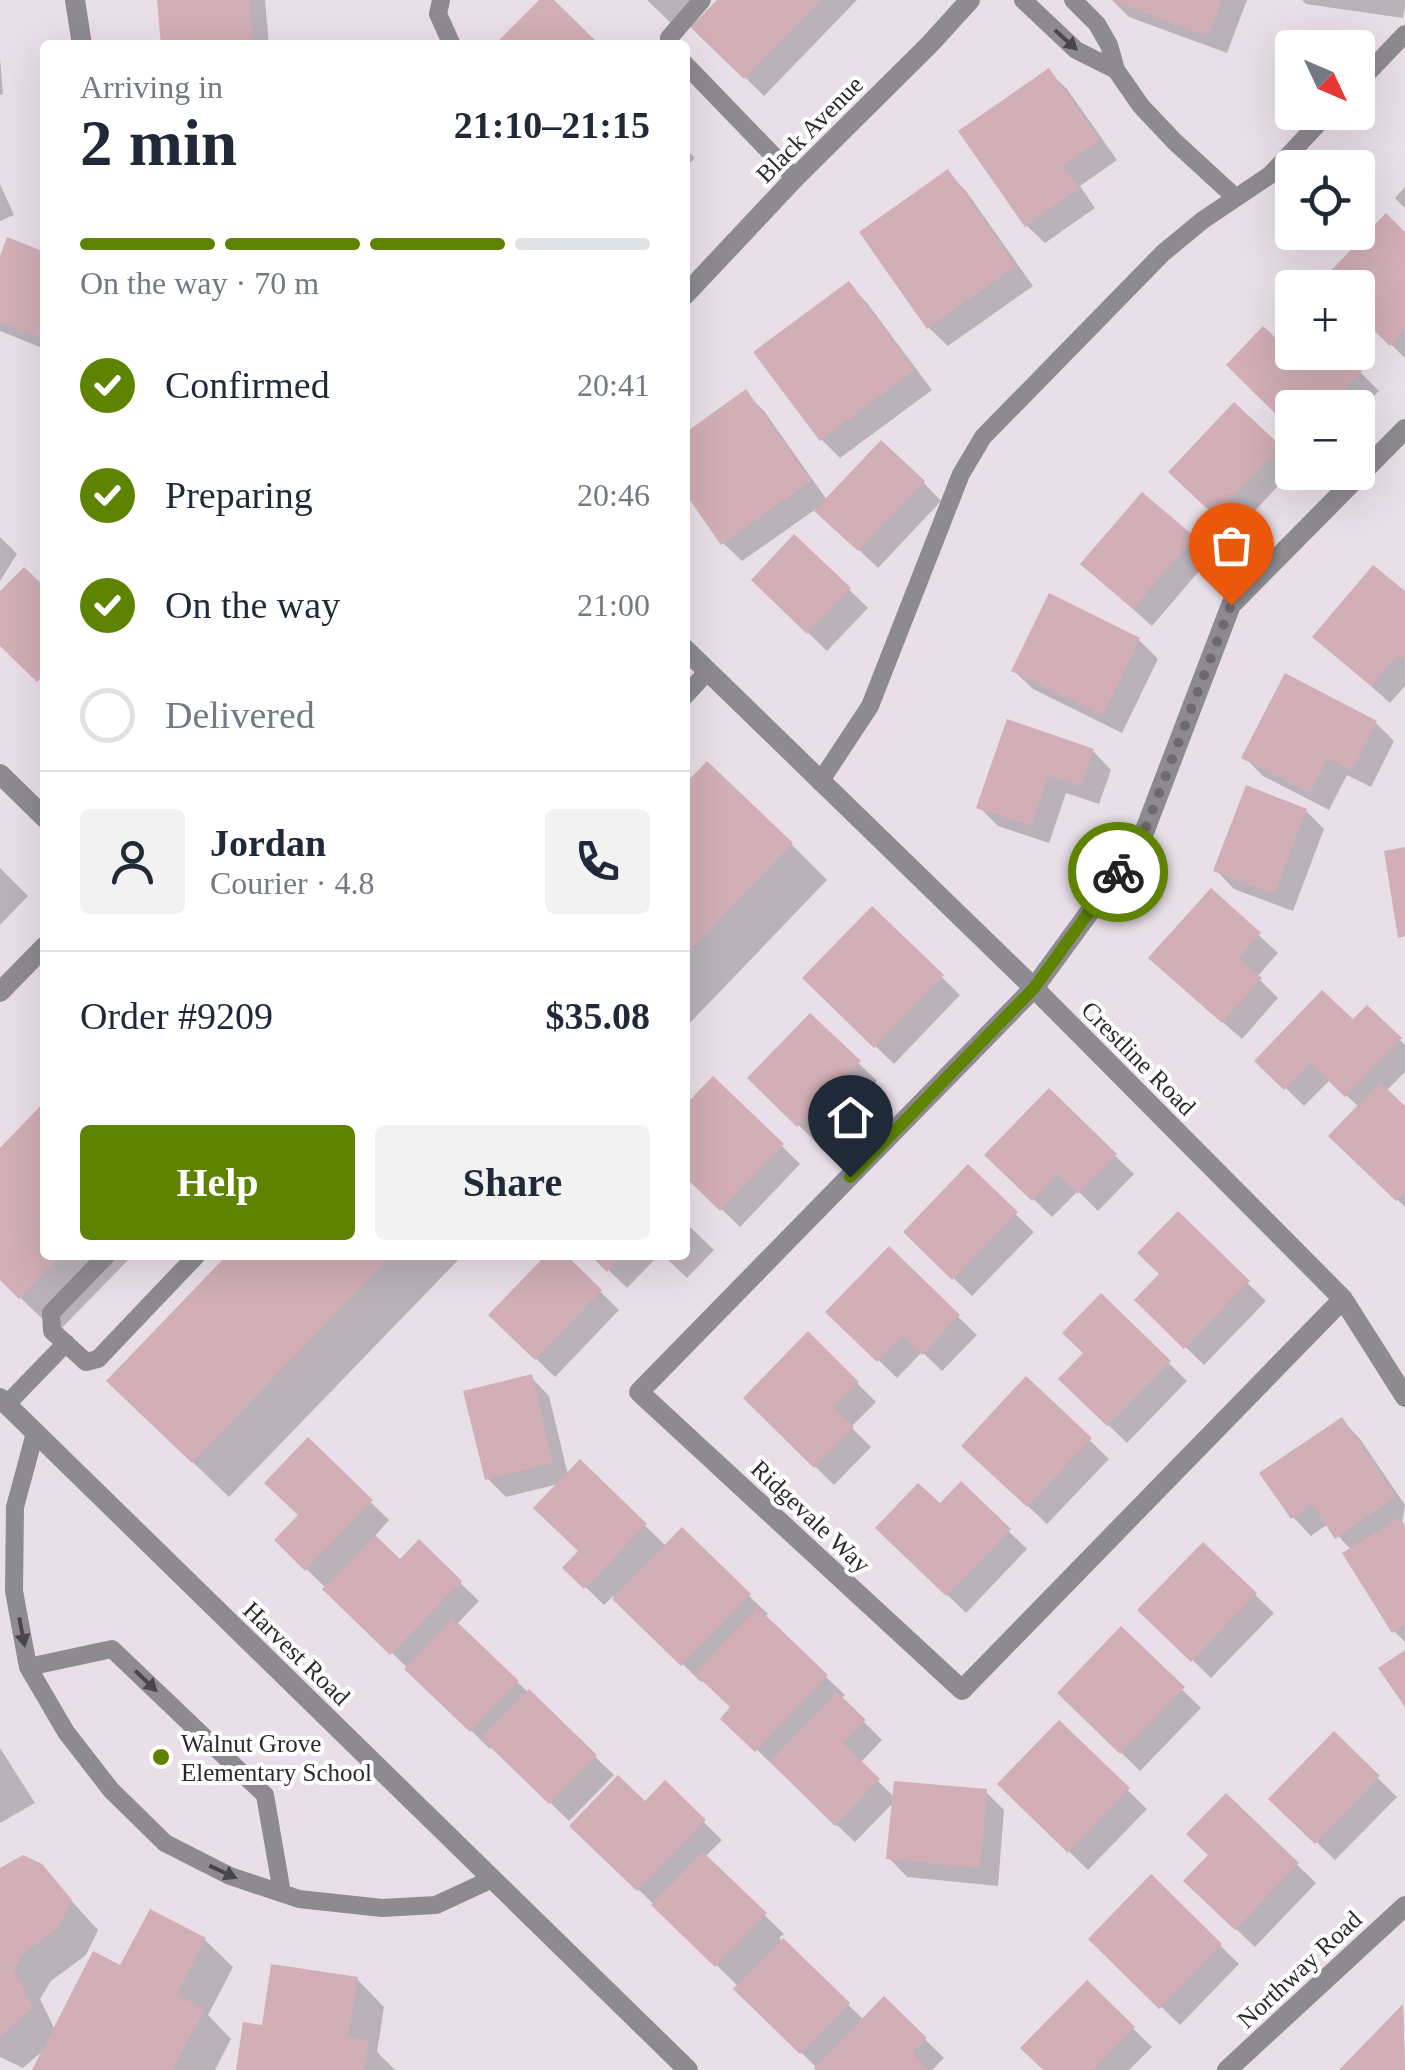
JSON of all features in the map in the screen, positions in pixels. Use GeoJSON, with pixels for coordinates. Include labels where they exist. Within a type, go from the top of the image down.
{"type":"FeatureCollection","features":[{"type":"Feature","properties":{"kind":"street"},"geometry":{"type":"LineString","coordinates":[[75,0],[81,40]]}},
{"type":"Feature","properties":{"kind":"street","name":"Black Avenue"},"geometry":{"type":"LineString","coordinates":[[690,283],[970,0]]}},
{"type":"Feature","properties":{"kind":"street"},"geometry":{"type":"LineString","coordinates":[[1034,988],[1140,843],[1231,605],[1405,429]]}},
{"type":"Feature","properties":{"kind":"street","name":"Crestline Road"},"geometry":{"type":"LineString","coordinates":[[690,655],[1034,988],[1343,1299],[1405,1397]]}},
{"type":"Feature","properties":{"kind":"street"},"geometry":{"type":"LineString","coordinates":[[0,774],[40,813]]}},
{"type":"Feature","properties":{"kind":"street"},"geometry":{"type":"LineString","coordinates":[[0,992],[40,951]]}},
{"type":"Feature","properties":{"kind":"street","name":"Ridgevale Way"},"geometry":{"type":"LineString","coordinates":[[1034,988],[639,1392],[962,1690],[1343,1299]]}},
{"type":"Feature","properties":{"kind":"street","name":"Harvest Road"},"geometry":{"type":"LineString","coordinates":[[3,1402],[688,2070]]}},
{"type":"Feature","properties":{"kind":"street","name":"Northway Road"},"geometry":{"type":"LineString","coordinates":[[1227,2070],[1405,1906]]}},
{"type":"Feature","properties":{"kind":"lane"},"geometry":{"type":"LineString","coordinates":[[441,0],[438,14],[450,40]]}},
{"type":"Feature","properties":{"kind":"lane"},"geometry":{"type":"LineString","coordinates":[[671,40],[702,0]]}},
{"type":"Feature","properties":{"kind":"lane"},"geometry":{"type":"LineString","coordinates":[[1023,0],[1076,50],[1116,70]]}},
{"type":"Feature","properties":{"kind":"lane"},"geometry":{"type":"LineString","coordinates":[[1073,0],[1097,24],[1109,45],[1116,70],[1141,106],[1236,198]]}},
{"type":"Feature","properties":{"kind":"lane"},"geometry":{"type":"LineString","coordinates":[[1375,65],[1405,34]]}},
{"type":"Feature","properties":{"kind":"lane"},"geometry":{"type":"LineString","coordinates":[[690,69],[795,178]]}},
{"type":"Feature","properties":{"kind":"lane"},"geometry":{"type":"LineString","coordinates":[[820,782],[870,706],[961,474],[983,437],[1163,253],[1203,220],[1270,175],[1312,130]]}},
{"type":"Feature","properties":{"kind":"lane"},"geometry":{"type":"LineString","coordinates":[[690,691],[707,672]]}},
{"type":"Feature","properties":{"kind":"lane"},"geometry":{"type":"LineString","coordinates":[[101,1260],[51,1313],[52,1331],[86,1362],[98,1359],[192,1260]]}},
{"type":"Feature","properties":{"kind":"lane"},"geometry":{"type":"LineString","coordinates":[[3,1402],[66,1343]]}},
{"type":"Feature","properties":{"kind":"lane"},"geometry":{"type":"LineString","coordinates":[[35,1432],[15,1507],[14,1592],[28,1667],[88,1761],[111,1790],[165,1843],[230,1876],[315,1901],[400,1907],[436,1904],[492,1879]]}},
{"type":"Feature","properties":{"kind":"lane"},"geometry":{"type":"LineString","coordinates":[[28,1667],[112,1649],[264,1795],[282,1893]]}},
{"type":"Feature","properties":{"kind":"building"},"geometry":{"type":"Polygon","coordinates":[[[157,0],[249,0],[253,40],[161,40],[157,0]]]}},
{"type":"Feature","properties":{"kind":"building"},"geometry":{"type":"Polygon","coordinates":[[[539,0],[554,0],[595,40],[499,40],[539,0]]]}},
{"type":"Feature","properties":{"kind":"building"},"geometry":{"type":"Polygon","coordinates":[[[717,0],[821,0],[744,79],[690,27],[717,0]]]}},
{"type":"Feature","properties":{"kind":"building"},"geometry":{"type":"Polygon","coordinates":[[[1111,0],[1222,0],[1208,37],[1111,0]]]}},
{"type":"Feature","properties":{"kind":"building"},"geometry":{"type":"Polygon","coordinates":[[[1049,68],[1100,140],[1063,166],[1079,188],[1025,227],[958,131],[1049,68]]]}},
{"type":"Feature","properties":{"kind":"building"},"geometry":{"type":"Polygon","coordinates":[[[948,169],[1016,266],[927,329],[859,232],[948,169]]]}},
{"type":"Feature","properties":{"kind":"building"},"geometry":{"type":"Polygon","coordinates":[[[1386,213],[1405,232],[1405,330],[1390,346],[1375,331],[1375,270],[1332,270],[1351,250],[1375,250],[1375,225],[1386,213]]]}},
{"type":"Feature","properties":{"kind":"building"},"geometry":{"type":"Polygon","coordinates":[[[7,237],[40,250],[40,337],[0,322],[0,256],[7,237]]]}},
{"type":"Feature","properties":{"kind":"building"},"geometry":{"type":"Polygon","coordinates":[[[849,281],[915,370],[820,441],[753,352],[849,281]]]}},
{"type":"Feature","properties":{"kind":"building"},"geometry":{"type":"Polygon","coordinates":[[[1263,326],[1275,337],[1275,370],[1362,371],[1344,390],[1275,390],[1275,413],[1226,365],[1263,326]]]}},
{"type":"Feature","properties":{"kind":"building"},"geometry":{"type":"Polygon","coordinates":[[[746,389],[811,481],[721,545],[690,500],[690,429],[746,389]]]}},
{"type":"Feature","properties":{"kind":"building"},"geometry":{"type":"Polygon","coordinates":[[[1234,402],[1275,440],[1275,452],[1215,516],[1168,472],[1234,402]]]}},
{"type":"Feature","properties":{"kind":"building"},"geometry":{"type":"Polygon","coordinates":[[[881,440],[925,481],[858,551],[814,511],[881,440]]]}},
{"type":"Feature","properties":{"kind":"building"},"geometry":{"type":"Polygon","coordinates":[[[1142,492],[1195,537],[1133,609],[1080,564],[1142,492]]]}},
{"type":"Feature","properties":{"kind":"building"},"geometry":{"type":"Polygon","coordinates":[[[794,534],[851,588],[807,634],[751,580],[794,534]]]}},
{"type":"Feature","properties":{"kind":"building"},"geometry":{"type":"Polygon","coordinates":[[[1373,565],[1405,591],[1405,661],[1397,655],[1371,686],[1312,637],[1373,565]]]}},
{"type":"Feature","properties":{"kind":"building"},"geometry":{"type":"Polygon","coordinates":[[[24,567],[40,582],[37,682],[0,646],[0,591],[24,567]]]}},
{"type":"Feature","properties":{"kind":"building"},"geometry":{"type":"Polygon","coordinates":[[[1049,593],[1140,638],[1103,716],[1011,671],[1049,593]]]}},
{"type":"Feature","properties":{"kind":"building"},"geometry":{"type":"Polygon","coordinates":[[[1285,673],[1377,721],[1352,771],[1328,758],[1310,793],[1241,758],[1285,673]]]}},
{"type":"Feature","properties":{"kind":"building"},"geometry":{"type":"Polygon","coordinates":[[[1007,719],[1094,749],[1081,787],[1048,776],[1031,826],[976,808],[1007,719]]]}},
{"type":"Feature","properties":{"kind":"building"},"geometry":{"type":"Polygon","coordinates":[[[707,761],[793,843],[690,950],[690,779],[707,761]]]}},
{"type":"Feature","properties":{"kind":"building"},"geometry":{"type":"Polygon","coordinates":[[[1246,785],[1307,809],[1274,894],[1213,871],[1246,785]]]}},
{"type":"Feature","properties":{"kind":"building"},"geometry":{"type":"Polygon","coordinates":[[[1405,847],[1405,936],[1398,938],[1384,851],[1405,847]]]}},
{"type":"Feature","properties":{"kind":"building"},"geometry":{"type":"Polygon","coordinates":[[[1211,888],[1261,933],[1239,958],[1262,978],[1222,1023],[1148,958],[1211,888]]]}},
{"type":"Feature","properties":{"kind":"building"},"geometry":{"type":"Polygon","coordinates":[[[872,906],[944,975],[874,1048],[802,978],[872,906]]]}},
{"type":"Feature","properties":{"kind":"building"},"geometry":{"type":"Polygon","coordinates":[[[1322,990],[1353,1019],[1367,1005],[1402,1038],[1345,1097],[1310,1063],[1284,1090],[1254,1061],[1322,990]]]}},
{"type":"Feature","properties":{"kind":"building"},"geometry":{"type":"Polygon","coordinates":[[[810,1013],[861,1061],[797,1127],[747,1078],[810,1013]]]}},
{"type":"Feature","properties":{"kind":"building"},"geometry":{"type":"Polygon","coordinates":[[[713,1076],[784,1144],[720,1211],[690,1182],[690,1100],[713,1076]]]}},
{"type":"Feature","properties":{"kind":"building"},"geometry":{"type":"Polygon","coordinates":[[[1380,1082],[1405,1106],[1405,1192],[1396,1201],[1328,1136],[1380,1082]]]}},
{"type":"Feature","properties":{"kind":"building"},"geometry":{"type":"Polygon","coordinates":[[[1049,1088],[1117,1154],[1078,1194],[1058,1174],[1032,1201],[984,1155],[1049,1088]]]}},
{"type":"Feature","properties":{"kind":"building"},"geometry":{"type":"Polygon","coordinates":[[[40,1106],[40,1260],[57,1260],[19,1299],[0,1280],[0,1148],[40,1106]]]}},
{"type":"Feature","properties":{"kind":"building"},"geometry":{"type":"Polygon","coordinates":[[[968,1164],[1018,1212],[952,1280],[903,1232],[968,1164]]]}},
{"type":"Feature","properties":{"kind":"building"},"geometry":{"type":"Polygon","coordinates":[[[1178,1211],[1250,1281],[1184,1349],[1134,1300],[1159,1274],[1137,1253],[1178,1211]]]}},
{"type":"Feature","properties":{"kind":"building"},"geometry":{"type":"Polygon","coordinates":[[[889,1246],[960,1315],[922,1355],[902,1336],[877,1362],[825,1312],[889,1246]]]}},
{"type":"Feature","properties":{"kind":"building"},"geometry":{"type":"Polygon","coordinates":[[[222,1260],[387,1260],[192,1463],[106,1381],[222,1260]]]}},
{"type":"Feature","properties":{"kind":"building"},"geometry":{"type":"Polygon","coordinates":[[[541,1260],[571,1260],[602,1290],[535,1360],[488,1315],[541,1260]]]}},
{"type":"Feature","properties":{"kind":"building"},"geometry":{"type":"Polygon","coordinates":[[[595,1260],[618,1260],[607,1272],[595,1260]]]}},
{"type":"Feature","properties":{"kind":"building"},"geometry":{"type":"Polygon","coordinates":[[[1101,1293],[1171,1361],[1107,1426],[1058,1379],[1083,1353],[1062,1333],[1101,1293]]]}},
{"type":"Feature","properties":{"kind":"building"},"geometry":{"type":"Polygon","coordinates":[[[808,1331],[859,1382],[834,1407],[854,1427],[814,1468],[743,1398],[808,1331]]]}},
{"type":"Feature","properties":{"kind":"building"},"geometry":{"type":"Polygon","coordinates":[[[532,1374],[553,1463],[485,1480],[463,1391],[532,1374]]]}},
{"type":"Feature","properties":{"kind":"building"},"geometry":{"type":"Polygon","coordinates":[[[1026,1376],[1092,1438],[1027,1507],[961,1446],[1026,1376]]]}},
{"type":"Feature","properties":{"kind":"building"},"geometry":{"type":"Polygon","coordinates":[[[1342,1417],[1396,1497],[1335,1539],[1312,1504],[1291,1519],[1259,1473],[1342,1417]]]}},
{"type":"Feature","properties":{"kind":"building"},"geometry":{"type":"Polygon","coordinates":[[[308,1437],[373,1500],[305,1571],[274,1540],[298,1515],[264,1483],[308,1437]]]}},
{"type":"Feature","properties":{"kind":"building"},"geometry":{"type":"Polygon","coordinates":[[[580,1459],[647,1524],[584,1589],[562,1568],[578,1551],[533,1508],[580,1459]]]}},
{"type":"Feature","properties":{"kind":"building"},"geometry":{"type":"Polygon","coordinates":[[[961,1481],[1011,1529],[946,1596],[875,1528],[918,1483],[940,1503],[961,1481]]]}},
{"type":"Feature","properties":{"kind":"building"},"geometry":{"type":"Polygon","coordinates":[[[1400,1517],[1405,1526],[1405,1625],[1392,1633],[1342,1553],[1400,1517]]]}},
{"type":"Feature","properties":{"kind":"building"},"geometry":{"type":"Polygon","coordinates":[[[682,1527],[751,1594],[681,1666],[612,1599],[682,1527]]]}},
{"type":"Feature","properties":{"kind":"building"},"geometry":{"type":"Polygon","coordinates":[[[375,1535],[400,1559],[419,1539],[462,1581],[390,1655],[322,1589],[375,1535]]]}},
{"type":"Feature","properties":{"kind":"building"},"geometry":{"type":"Polygon","coordinates":[[[1203,1542],[1257,1593],[1191,1662],[1137,1610],[1203,1542]]]}},
{"type":"Feature","properties":{"kind":"building"},"geometry":{"type":"Polygon","coordinates":[[[757,1607],[828,1675],[755,1752],[720,1719],[730,1707],[694,1673],[757,1607]]]}},
{"type":"Feature","properties":{"kind":"building"},"geometry":{"type":"Polygon","coordinates":[[[453,1618],[519,1681],[470,1732],[404,1669],[453,1618]]]}},
{"type":"Feature","properties":{"kind":"building"},"geometry":{"type":"Polygon","coordinates":[[[1121,1626],[1185,1687],[1120,1754],[1057,1693],[1121,1626]]]}},
{"type":"Feature","properties":{"kind":"building"},"geometry":{"type":"Polygon","coordinates":[[[1405,1650],[1405,1707],[1378,1668],[1405,1650]]]}},
{"type":"Feature","properties":{"kind":"building"},"geometry":{"type":"Polygon","coordinates":[[[529,1689],[597,1755],[549,1804],[481,1738],[529,1689]]]}},
{"type":"Feature","properties":{"kind":"building"},"geometry":{"type":"Polygon","coordinates":[[[837,1692],[866,1720],[843,1743],[880,1779],[835,1826],[770,1762],[837,1692]]]}},
{"type":"Feature","properties":{"kind":"building"},"geometry":{"type":"Polygon","coordinates":[[[1059,1720],[1130,1788],[1068,1853],[997,1784],[1059,1720]]]}},
{"type":"Feature","properties":{"kind":"building"},"geometry":{"type":"Polygon","coordinates":[[[1334,1731],[1380,1776],[1315,1844],[1268,1799],[1334,1731]]]}},
{"type":"Feature","properties":{"kind":"building"},"geometry":{"type":"Polygon","coordinates":[[[618,1775],[645,1801],[665,1780],[706,1820],[637,1891],[569,1826],[618,1775]]]}},
{"type":"Feature","properties":{"kind":"building"},"geometry":{"type":"Polygon","coordinates":[[[894,1781],[987,1789],[980,1868],[886,1859],[894,1781]]]}},
{"type":"Feature","properties":{"kind":"building"},"geometry":{"type":"Polygon","coordinates":[[[1226,1793],[1299,1863],[1235,1930],[1183,1881],[1208,1855],[1186,1834],[1226,1793]]]}},
{"type":"Feature","properties":{"kind":"building"},"geometry":{"type":"Polygon","coordinates":[[[703,1852],[767,1913],[715,1967],[651,1905],[703,1852]]]}},
{"type":"Feature","properties":{"kind":"building"},"geometry":{"type":"Polygon","coordinates":[[[23,1855],[42,1864],[72,1900],[59,1927],[23,1954],[14,1970],[33,2008],[0,2037],[0,1868],[23,1855]]]}},
{"type":"Feature","properties":{"kind":"building"},"geometry":{"type":"Polygon","coordinates":[[[1151,1874],[1222,1944],[1159,2009],[1088,1939],[1151,1874]]]}},
{"type":"Feature","properties":{"kind":"building"},"geometry":{"type":"Polygon","coordinates":[[[150,1909],[206,1938],[177,1995],[205,2009],[173,2070],[32,2070],[93,1951],[120,1965],[150,1909]]]}},
{"type":"Feature","properties":{"kind":"building"},"geometry":{"type":"Polygon","coordinates":[[[783,1938],[850,2003],[800,2054],[733,1989],[783,1938]]]}},
{"type":"Feature","properties":{"kind":"building"},"geometry":{"type":"Polygon","coordinates":[[[271,1964],[358,1977],[348,2037],[369,2040],[364,2070],[236,2070],[243,2022],[262,2025],[271,1964]]]}},
{"type":"Feature","properties":{"kind":"building"},"geometry":{"type":"Polygon","coordinates":[[[1087,1980],[1135,2027],[1093,2070],[1043,2070],[1020,2048],[1087,1980]]]}},
{"type":"Feature","properties":{"kind":"building"},"geometry":{"type":"Polygon","coordinates":[[[884,1996],[927,2038],[912,2053],[929,2070],[816,2070],[814,2068],[884,1996]]]}},
{"type":"Feature","properties":{"kind":"building"},"geometry":{"type":"Polygon","coordinates":[[[1403,2004],[1405,2070],[1339,2070],[1403,2004]]]}},
{"type":"Feature","properties":{"kind":"way so far"},"geometry":{"type":"LineString","coordinates":[[1118,872],[1140,843],[1231,605]]}},
{"type":"Feature","properties":{"kind":"place","name":"Walnut Grove Elementary School"},"geometry":{"type":"Point","coordinates":[161,1757]}},
{"type":"Feature","properties":{"kind":"route"},"geometry":{"type":"LineString","coordinates":[[850,1177],[1034,988],[1118,872]]}}]}
